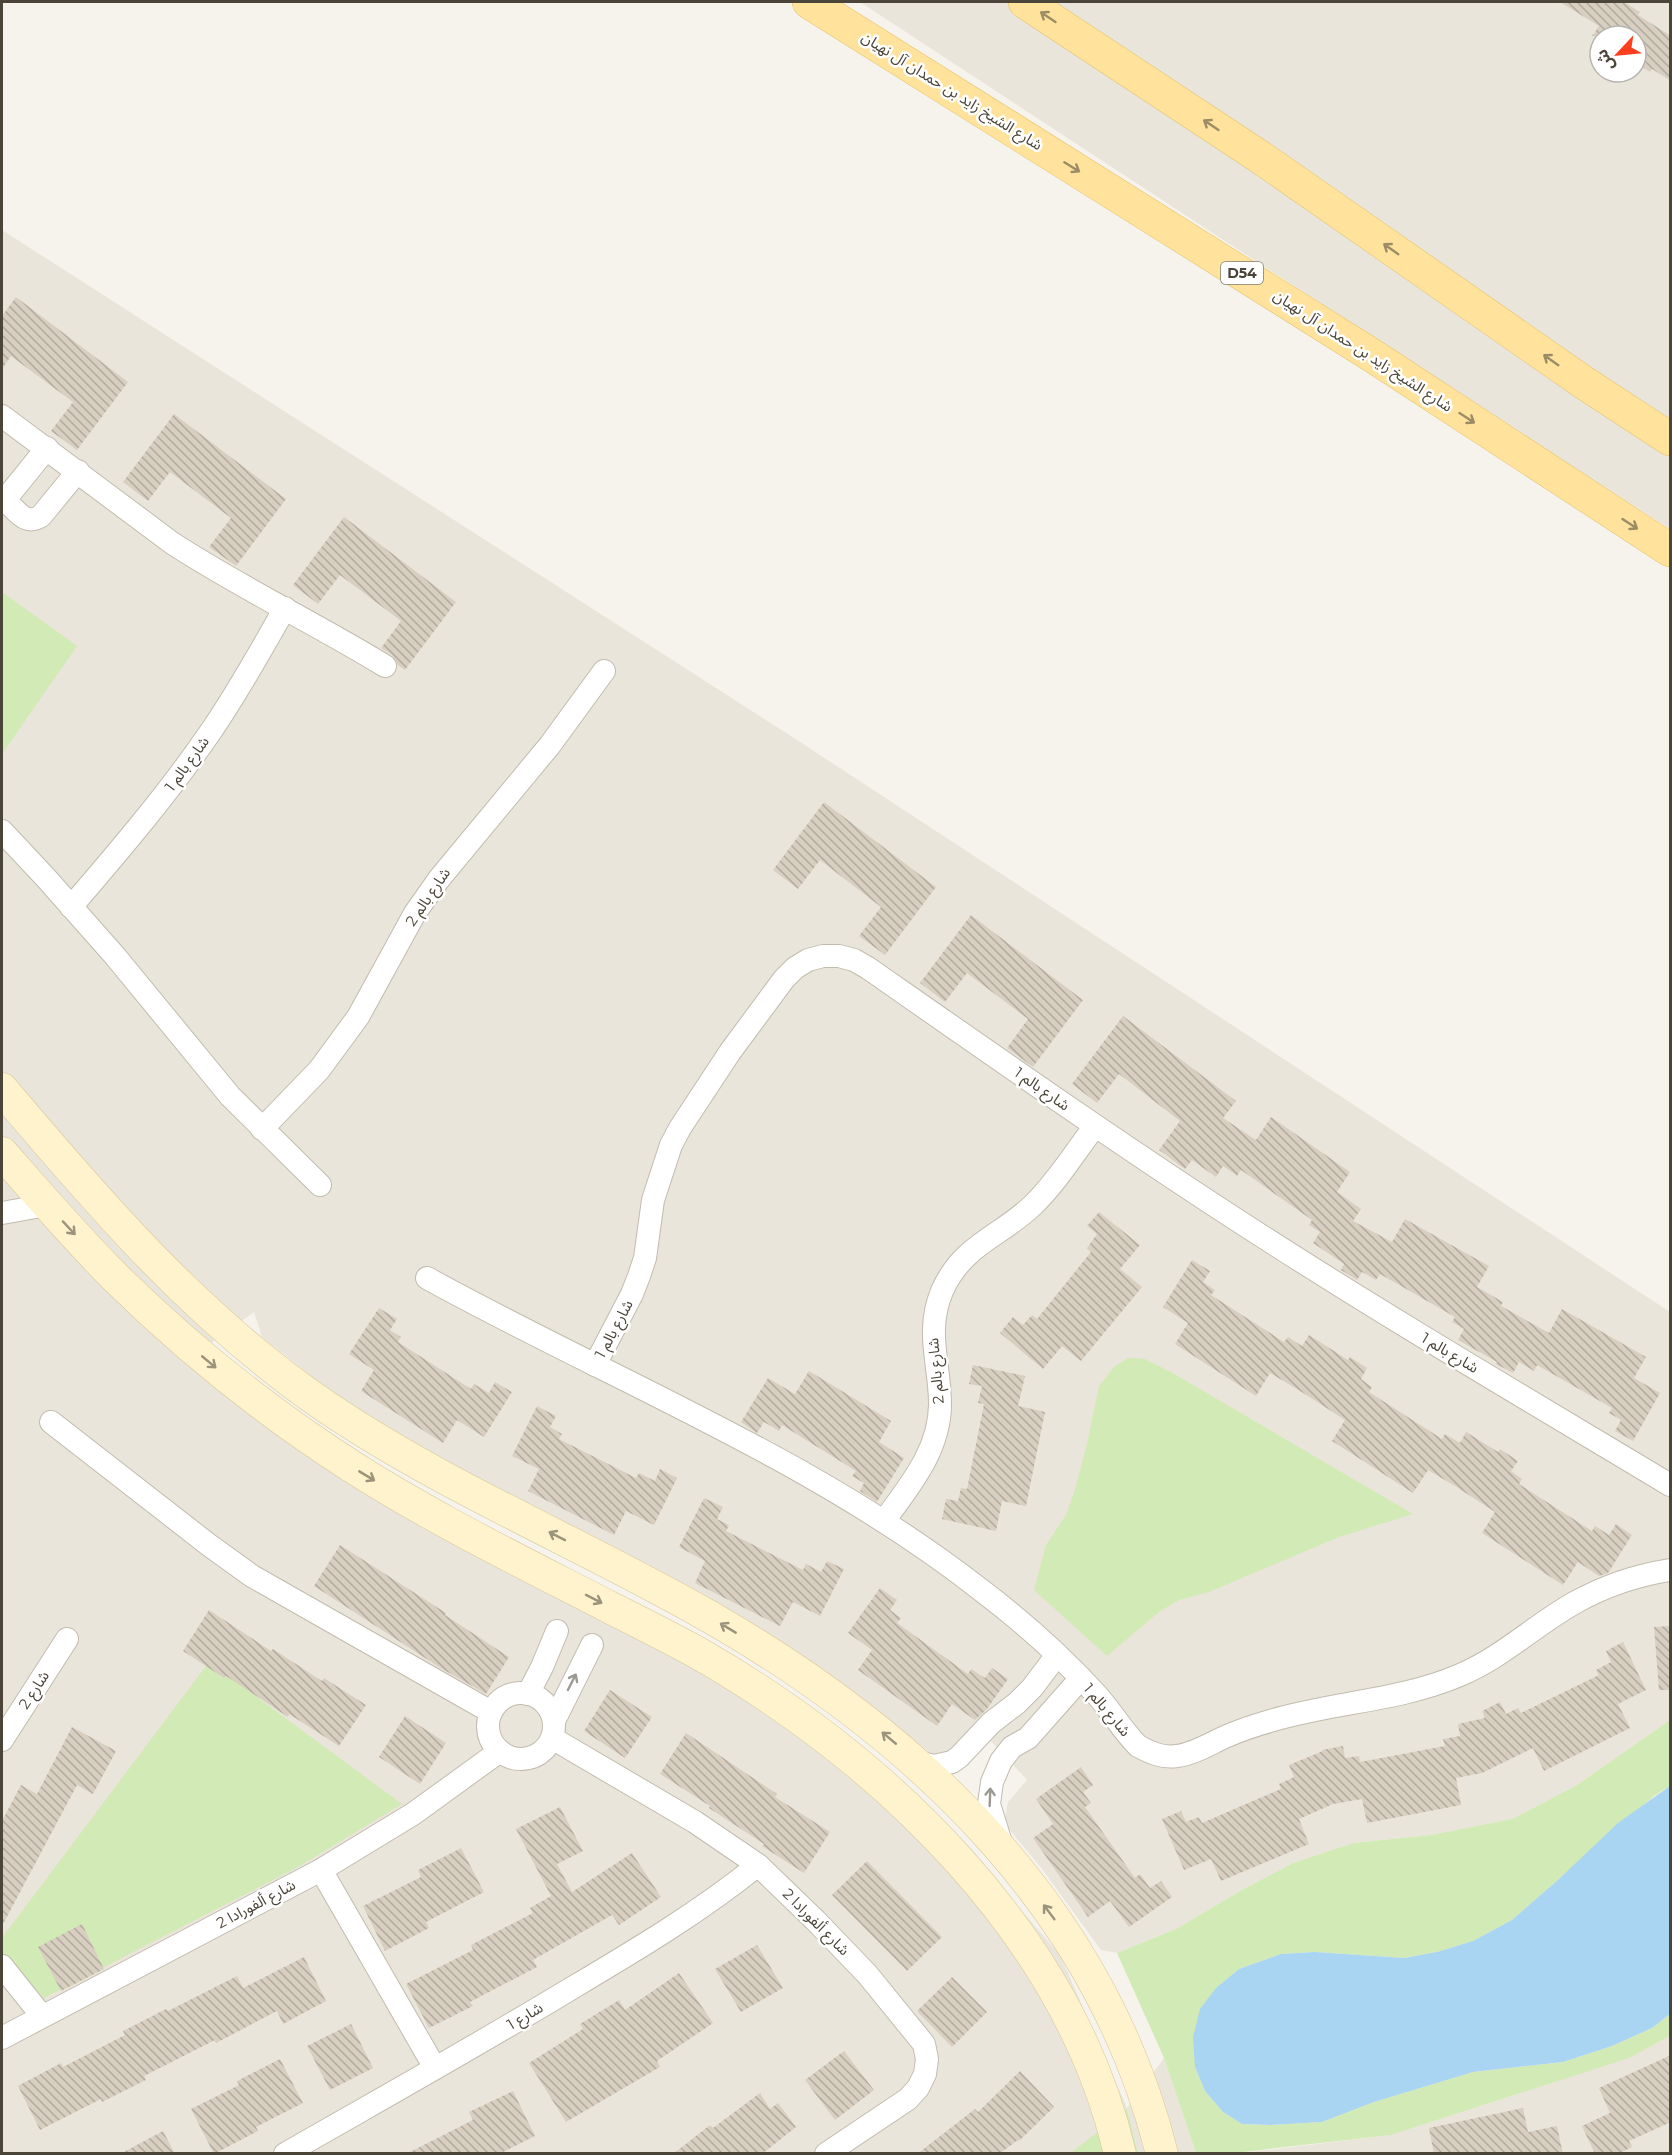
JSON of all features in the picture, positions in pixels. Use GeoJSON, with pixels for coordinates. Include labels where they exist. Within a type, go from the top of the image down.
{"type":"FeatureCollection","features":[{"type":"Feature","properties":{"kind":"main road","name":"شارع الشيخ زايد بن حمدان آل نهيان"},"geometry":{"type":"LineString","coordinates":[[809,2],[1373,356],[1671,550]]}},
{"type":"Feature","properties":{"kind":"main road"},"geometry":{"type":"LineString","coordinates":[[1025,2],[1260,157],[1583,382],[1671,439]]}},
{"type":"Feature","properties":{"kind":"main road"},"geometry":{"type":"LineString","coordinates":[[1583,382],[1671,426]]}},
{"type":"Feature","properties":{"kind":"street"},"geometry":{"type":"LineString","coordinates":[[2,416],[172,543],[385,666]]}},
{"type":"Feature","properties":{"kind":"street"},"geometry":{"type":"LineString","coordinates":[[47,448],[8,496],[9,504],[25,519],[34,520],[41,516],[78,471]]}},
{"type":"Feature","properties":{"kind":"street","name":"شارع بالم 1"},"geometry":{"type":"LineString","coordinates":[[71,907],[141,825],[184,770],[236,693],[285,608]]}},
{"type":"Feature","properties":{"kind":"street","name":"شارع بالم 2"},"geometry":{"type":"LineString","coordinates":[[262,1129],[319,1070],[358,1017],[415,913],[439,879],[550,745],[604,671]]}},
{"type":"Feature","properties":{"kind":"street"},"geometry":{"type":"LineString","coordinates":[[2,831],[137,982],[223,1087],[262,1129],[320,1185]]}},
{"type":"Feature","properties":{"kind":"street","name":"شارع بالم 1"},"geometry":{"type":"LineString","coordinates":[[595,1365],[639,1276],[645,1258],[653,1200],[671,1145],[680,1128],[730,1052],[784,979],[808,960],[824,956],[839,956],[854,960],[1095,1126],[1257,1233],[1421,1336],[1671,1485]]}},
{"type":"Feature","properties":{"kind":"street"},"geometry":{"type":"LineString","coordinates":[[2,1089],[144,1252],[277,1370],[324,1405],[461,1487],[714,1619],[831,1693],[917,1762],[1005,1853],[1082,1958],[1117,2024],[1139,2079],[1162,2154]]}},
{"type":"Feature","properties":{"kind":"street"},"geometry":{"type":"LineString","coordinates":[[2,1102],[53,1150]]}},
{"type":"Feature","properties":{"kind":"street","name":"شارع بالم 2"},"geometry":{"type":"LineString","coordinates":[[884,1521],[920,1471],[934,1439],[940,1405],[933,1330],[936,1311],[951,1275],[977,1246],[1022,1215],[1035,1203],[1095,1126]]}},
{"type":"Feature","properties":{"kind":"street"},"geometry":{"type":"LineString","coordinates":[[2,1153],[116,1278],[220,1372],[278,1415],[352,1467],[442,1521],[695,1652],[751,1685],[804,1722],[906,1806],[939,1838],[994,1901],[1029,1950],[1064,2009],[1084,2050],[1109,2112],[1120,2154]]}},
{"type":"Feature","properties":{"kind":"street"},"geometry":{"type":"LineString","coordinates":[[2,1213],[47,1205]]}},
{"type":"Feature","properties":{"kind":"street","name":"شارع بالم 1"},"geometry":{"type":"LineString","coordinates":[[427,1278],[752,1446],[884,1521],[981,1590],[1081,1678],[1138,1746],[1165,1757],[1179,1756],[1239,1731],[1306,1710],[1412,1692],[1437,1684],[1500,1654],[1576,1602],[1633,1579],[1671,1570]]}},
{"type":"Feature","properties":{"kind":"street"},"geometry":{"type":"LineString","coordinates":[[278,1415],[288,1412],[298,1414],[335,1436],[348,1435],[358,1427]]}},
{"type":"Feature","properties":{"kind":"street"},"geometry":{"type":"LineString","coordinates":[[51,1422],[208,1545],[252,1576],[491,1712]]}},
{"type":"Feature","properties":{"kind":"street"},"geometry":{"type":"LineString","coordinates":[[528,1694],[557,1631]]}},
{"type":"Feature","properties":{"kind":"street","name":"شارع 2"},"geometry":{"type":"LineString","coordinates":[[2,1740],[67,1639]]}},
{"type":"Feature","properties":{"kind":"street"},"geometry":{"type":"LineString","coordinates":[[553,1730],[552,1713],[542,1701],[528,1694],[506,1697],[491,1712],[489,1733],[493,1743],[500,1751],[509,1757],[519,1759],[539,1754],[547,1747],[592,1645]]}},
{"type":"Feature","properties":{"kind":"street"},"geometry":{"type":"LineString","coordinates":[[917,1762],[934,1766],[943,1765],[959,1757],[991,1723],[1032,1688],[1057,1655]]}},
{"type":"Feature","properties":{"kind":"street"},"geometry":{"type":"LineString","coordinates":[[1005,1853],[989,1804],[989,1793],[997,1769],[1006,1753],[1028,1738],[1081,1678]]}},
{"type":"Feature","properties":{"kind":"street"},"geometry":{"type":"LineString","coordinates":[[1003,1715],[1010,1714],[1022,1719],[1026,1725],[1028,1738]]}},
{"type":"Feature","properties":{"kind":"street","name":"شارع ألفورادا 2"},"geometry":{"type":"LineString","coordinates":[[553,1730],[758,1865],[867,1974],[924,2044],[927,2059],[925,2074],[918,2088],[908,2099],[826,2154]]}},
{"type":"Feature","properties":{"kind":"street"},"geometry":{"type":"LineString","coordinates":[[973,1744],[973,1751],[979,1763],[984,1767],[997,1769]]}},
{"type":"Feature","properties":{"kind":"street","name":"شارع ألفورادا 2"},"geometry":{"type":"LineString","coordinates":[[2,2038],[321,1870],[413,1814],[500,1751]]}},
{"type":"Feature","properties":{"kind":"street","name":"شارع 1"},"geometry":{"type":"LineString","coordinates":[[285,2154],[520,2019],[669,1928],[732,1886],[758,1865]]}},
{"type":"Feature","properties":{"kind":"street"},"geometry":{"type":"LineString","coordinates":[[321,1870],[435,2068]]}},
{"type":"Feature","properties":{"kind":"street"},"geometry":{"type":"LineString","coordinates":[[1029,1950],[1038,1942],[1052,1943],[1101,2012],[1139,2079]]}},
{"type":"Feature","properties":{"kind":"street"},"geometry":{"type":"LineString","coordinates":[[2,1966],[42,2016]]}},
{"type":"Feature","properties":{"kind":"shaded area"},"geometry":{"type":"Polygon","coordinates":[[[860,2],[1670,2],[1670,529],[1214,234],[860,2]]]}},
{"type":"Feature","properties":{"kind":"shaded area"},"geometry":{"type":"Polygon","coordinates":[[[2,230],[794,738],[1670,1312],[1670,1720],[1577,1785],[1512,1819],[1431,1835],[1353,1843],[1293,1863],[1176,1929],[1117,1953],[1101,1950],[1042,1869],[1004,1823],[1008,1802],[1027,1780],[985,1735],[950,1768],[840,1683],[773,1639],[410,1445],[334,1394],[262,1337],[254,1312],[204,1348],[397,1477],[782,1687],[946,1823],[1060,1955],[1127,2108],[1164,2058],[1196,2153],[1138,2153],[1127,2109],[1071,2154],[2,2153],[2,230]]]}},
{"type":"Feature","properties":{"kind":"shaded area"},"geometry":{"type":"Polygon","coordinates":[[[1670,2036],[1670,2153],[1234,2154],[1391,2135],[1628,2058],[1670,2036]]]}},
{"type":"Feature","properties":{"kind":"green space"},"geometry":{"type":"Polygon","coordinates":[[[2,592],[77,646],[2,754],[2,592]]]}},
{"type":"Feature","properties":{"kind":"green space"},"geometry":{"type":"Polygon","coordinates":[[[1128,1358],[1145,1359],[1169,1371],[1413,1514],[1339,1537],[1209,1592],[1179,1600],[1159,1612],[1107,1656],[1034,1590],[1046,1545],[1066,1515],[1074,1493],[1099,1386],[1115,1366],[1128,1358]]]}},
{"type":"Feature","properties":{"kind":"green space"},"geometry":{"type":"Polygon","coordinates":[[[209,1662],[402,1804],[298,1867],[44,1998],[2,1954],[2,1938],[209,1662]]]}},
{"type":"Feature","properties":{"kind":"green space"},"geometry":{"type":"Polygon","coordinates":[[[1670,1720],[1670,1786],[1654,1796],[1512,1920],[1473,1941],[1437,1952],[1404,1958],[1315,1952],[1281,1954],[1239,1969],[1216,1988],[1195,2067],[1205,2091],[1223,2112],[1242,2124],[1322,2122],[1374,2102],[1473,2072],[1563,2062],[1612,2046],[1652,2028],[1670,2014],[1670,2036],[1629,2058],[1391,2135],[1234,2153],[1196,2153],[1164,2058],[1117,1953],[1176,1929],[1293,1863],[1353,1843],[1431,1835],[1512,1819],[1577,1785],[1670,1720]]]}},
{"type":"Feature","properties":{"kind":"green space"},"geometry":{"type":"Polygon","coordinates":[[[1127,2109],[1138,2153],[1071,2153],[1127,2109]]]}},
{"type":"Feature","properties":{"kind":"water"},"geometry":{"type":"Polygon","coordinates":[[[1670,1786],[1670,2014],[1652,2028],[1612,2046],[1563,2062],[1473,2072],[1374,2102],[1322,2122],[1242,2124],[1223,2112],[1205,2091],[1195,2067],[1193,2037],[1200,2009],[1216,1988],[1239,1969],[1281,1954],[1315,1952],[1404,1958],[1437,1952],[1473,1941],[1512,1920],[1618,1823],[1670,1786]]]}},
{"type":"Feature","properties":{"kind":"building"},"geometry":{"type":"Polygon","coordinates":[[[1560,2],[1624,2],[1640,12],[1638,15],[1671,36],[1671,81],[1652,69],[1650,72],[1648,71],[1648,24],[1596,24],[1560,2]]]}},
{"type":"Feature","properties":{"kind":"building"},"geometry":{"type":"Polygon","coordinates":[[[16,297],[128,382],[77,450],[51,431],[73,402],[11,356],[2,369],[2,316],[16,297]]]}},
{"type":"Feature","properties":{"kind":"building"},"geometry":{"type":"Polygon","coordinates":[[[174,414],[286,499],[236,566],[209,547],[231,518],[170,472],[148,501],[123,482],[174,414]]]}},
{"type":"Feature","properties":{"kind":"building"},"geometry":{"type":"Polygon","coordinates":[[[344,517],[456,602],[405,670],[398,665],[392,655],[381,648],[401,621],[340,575],[318,604],[293,585],[344,517]]]}},
{"type":"Feature","properties":{"kind":"building"},"geometry":{"type":"Polygon","coordinates":[[[824,802],[936,887],[885,955],[859,936],[881,907],[820,860],[798,889],[773,870],[824,802]]]}},
{"type":"Feature","properties":{"kind":"building"},"geometry":{"type":"Polygon","coordinates":[[[971,915],[1083,1000],[1033,1067],[1007,1048],[1028,1019],[967,973],[945,1002],[920,983],[971,915]]]}},
{"type":"Feature","properties":{"kind":"building"},"geometry":{"type":"Polygon","coordinates":[[[1123,1016],[1236,1101],[1223,1118],[1256,1140],[1271,1117],[1350,1172],[1337,1192],[1361,1209],[1353,1221],[1392,1242],[1405,1219],[1489,1266],[1477,1287],[1503,1302],[1501,1306],[1549,1333],[1562,1309],[1646,1357],[1634,1378],[1660,1393],[1633,1441],[1615,1431],[1621,1420],[1609,1413],[1612,1408],[1537,1365],[1534,1371],[1519,1362],[1513,1373],[1496,1364],[1497,1362],[1458,1340],[1464,1329],[1452,1322],[1455,1317],[1380,1274],[1376,1280],[1362,1272],[1357,1280],[1341,1270],[1344,1264],[1313,1243],[1320,1232],[1309,1225],[1312,1220],[1241,1170],[1237,1176],[1223,1166],[1216,1177],[1192,1160],[1185,1169],[1159,1150],[1180,1121],[1119,1074],[1097,1103],[1072,1084],[1123,1016]]]}},
{"type":"Feature","properties":{"kind":"building"},"geometry":{"type":"Polygon","coordinates":[[[1099,1212],[1140,1245],[1120,1269],[1142,1287],[1081,1361],[1062,1346],[1043,1369],[1000,1333],[1013,1317],[1023,1325],[1032,1315],[1037,1319],[1091,1252],[1087,1248],[1097,1234],[1087,1226],[1099,1212]]]}},
{"type":"Feature","properties":{"kind":"building"},"geometry":{"type":"Polygon","coordinates":[[[1192,1260],[1210,1271],[1203,1282],[1215,1290],[1211,1295],[1284,1342],[1288,1337],[1302,1346],[1309,1335],[1348,1360],[1350,1357],[1367,1368],[1361,1379],[1372,1387],[1369,1392],[1442,1439],[1445,1434],[1460,1443],[1466,1432],[1498,1452],[1500,1449],[1518,1461],[1511,1471],[1522,1479],[1519,1484],[1592,1531],[1595,1526],[1609,1535],[1616,1524],[1632,1535],[1608,1573],[1599,1576],[1578,1562],[1563,1585],[1482,1533],[1495,1512],[1455,1486],[1428,1470],[1413,1493],[1332,1441],[1345,1420],[1297,1389],[1270,1373],[1256,1396],[1175,1344],[1188,1323],[1163,1307],[1192,1260]]]}},
{"type":"Feature","properties":{"kind":"building"},"geometry":{"type":"Polygon","coordinates":[[[379,1308],[397,1319],[390,1330],[401,1337],[398,1342],[471,1389],[474,1384],[489,1393],[495,1382],[512,1392],[484,1437],[457,1420],[443,1443],[361,1391],[374,1370],[349,1354],[379,1308]]]}},
{"type":"Feature","properties":{"kind":"building"},"geometry":{"type":"Polygon","coordinates":[[[973,1365],[1025,1376],[1018,1406],[1045,1412],[1026,1506],[1002,1501],[996,1531],[942,1519],[946,1499],[958,1501],[961,1488],[967,1489],[984,1404],[978,1403],[982,1386],[969,1384],[973,1365]]]}},
{"type":"Feature","properties":{"kind":"building"},"geometry":{"type":"Polygon","coordinates":[[[809,1371],[891,1421],[879,1442],[904,1458],[877,1502],[860,1491],[864,1483],[852,1476],[856,1471],[782,1425],[779,1431],[764,1422],[757,1433],[741,1422],[768,1378],[795,1394],[809,1371]]]}},
{"type":"Feature","properties":{"kind":"building"},"geometry":{"type":"Polygon","coordinates":[[[537,1406],[556,1416],[550,1427],[562,1434],[559,1439],[636,1478],[639,1473],[655,1481],[660,1469],[677,1478],[654,1525],[626,1511],[614,1535],[528,1491],[539,1469],[512,1456],[537,1406]]]}},
{"type":"Feature","properties":{"kind":"building"},"geometry":{"type":"Polygon","coordinates":[[[704,1498],[723,1507],[717,1519],[729,1525],[726,1531],[803,1570],[806,1564],[821,1572],[827,1561],[844,1569],[820,1616],[793,1602],[780,1626],[695,1583],[705,1561],[679,1547],[704,1498]]]}},
{"type":"Feature","properties":{"kind":"building"},"geometry":{"type":"Polygon","coordinates":[[[340,1545],[446,1613],[445,1615],[509,1657],[486,1694],[439,1667],[314,1586],[340,1545]]]}},
{"type":"Feature","properties":{"kind":"building"},"geometry":{"type":"Polygon","coordinates":[[[880,1588],[897,1600],[890,1610],[901,1618],[897,1623],[968,1674],[971,1669],[985,1678],[992,1668],[1008,1679],[987,1709],[975,1720],[952,1704],[937,1726],[858,1670],[872,1650],[848,1633],[880,1588]]]}},
{"type":"Feature","properties":{"kind":"building"},"geometry":{"type":"Polygon","coordinates":[[[209,1610],[271,1651],[273,1649],[322,1681],[324,1678],[366,1705],[339,1746],[183,1651],[209,1610]]]}},
{"type":"Feature","properties":{"kind":"building"},"geometry":{"type":"Polygon","coordinates":[[[1671,1626],[1671,1690],[1659,1690],[1654,1627],[1671,1626]]]}},
{"type":"Feature","properties":{"kind":"building"},"geometry":{"type":"Polygon","coordinates":[[[1623,1642],[1646,1690],[1618,1704],[1630,1728],[1544,1771],[1533,1748],[1482,1773],[1456,1778],[1461,1805],[1367,1823],[1362,1799],[1333,1804],[1299,1819],[1309,1844],[1221,1881],[1211,1859],[1184,1870],[1162,1819],[1181,1811],[1186,1822],[1199,1817],[1202,1823],[1281,1789],[1279,1784],[1294,1777],[1289,1765],[1322,1750],[1343,1746],[1345,1758],[1359,1756],[1360,1762],[1445,1746],[1443,1739],[1460,1736],[1458,1724],[1485,1718],[1482,1711],[1500,1702],[1506,1714],[1518,1708],[1521,1713],[1599,1675],[1596,1670],[1611,1662],[1606,1651],[1623,1642]]]}},
{"type":"Feature","properties":{"kind":"building"},"geometry":{"type":"Polygon","coordinates":[[[610,1690],[652,1717],[625,1758],[584,1731],[610,1690]]]}},
{"type":"Feature","properties":{"kind":"building"},"geometry":{"type":"Polygon","coordinates":[[[405,1716],[446,1743],[420,1784],[379,1757],[405,1716]]]}},
{"type":"Feature","properties":{"kind":"building"},"geometry":{"type":"Polygon","coordinates":[[[72,1727],[116,1751],[93,1794],[77,1785],[2,1926],[2,1821],[21,1785],[37,1794],[72,1727]]]}},
{"type":"Feature","properties":{"kind":"building"},"geometry":{"type":"Polygon","coordinates":[[[686,1733],[777,1794],[775,1797],[830,1832],[804,1873],[762,1846],[764,1844],[709,1808],[710,1806],[660,1774],[686,1733]]]}},
{"type":"Feature","properties":{"kind":"building"},"geometry":{"type":"Polygon","coordinates":[[[1081,1767],[1093,1785],[1083,1792],[1091,1803],[1085,1807],[1135,1878],[1140,1874],[1150,1888],[1161,1881],[1172,1897],[1129,1927],[1110,1901],[1088,1917],[1033,1838],[1053,1824],[1036,1799],[1081,1767]]]}},
{"type":"Feature","properties":{"kind":"building"},"geometry":{"type":"Polygon","coordinates":[[[560,1807],[583,1851],[557,1864],[572,1892],[632,1853],[661,1897],[619,1925],[612,1915],[533,1960],[537,1967],[470,2002],[473,2006],[429,2028],[406,1984],[473,1950],[471,1945],[533,1913],[530,1908],[551,1896],[516,1829],[560,1807]]]}},
{"type":"Feature","properties":{"kind":"building"},"geometry":{"type":"Polygon","coordinates":[[[461,1848],[484,1892],[426,1922],[429,1928],[385,1951],[363,1906],[421,1877],[418,1870],[461,1848]]]}},
{"type":"Feature","properties":{"kind":"building"},"geometry":{"type":"Polygon","coordinates":[[[867,1861],[942,1937],[907,1971],[832,1895],[867,1861]]]}},
{"type":"Feature","properties":{"kind":"building"},"geometry":{"type":"Polygon","coordinates":[[[82,1924],[104,1969],[61,1991],[38,1947],[82,1924]]]}},
{"type":"Feature","properties":{"kind":"building"},"geometry":{"type":"Polygon","coordinates":[[[757,1945],[783,1988],[741,2012],[715,1969],[757,1945]]]}},
{"type":"Feature","properties":{"kind":"building"},"geometry":{"type":"Polygon","coordinates":[[[304,1957],[326,2001],[283,2024],[277,2011],[216,2043],[215,2040],[144,2076],[146,2080],[102,2102],[101,2099],[40,2130],[18,2086],[61,2063],[63,2067],[125,2035],[123,2031],[237,1976],[243,1988],[304,1957]]]}},
{"type":"Feature","properties":{"kind":"building"},"geometry":{"type":"Polygon","coordinates":[[[679,1973],[713,2023],[657,2061],[660,2067],[566,2122],[529,2063],[583,2029],[580,2024],[619,2000],[625,2010],[679,1973]]]}},
{"type":"Feature","properties":{"kind":"building"},"geometry":{"type":"Polygon","coordinates":[[[952,1977],[987,2012],[952,2047],[917,2011],[952,1977]]]}},
{"type":"Feature","properties":{"kind":"building"},"geometry":{"type":"Polygon","coordinates":[[[351,2024],[373,2068],[330,2090],[307,2046],[351,2024]]]}},
{"type":"Feature","properties":{"kind":"building"},"geometry":{"type":"Polygon","coordinates":[[[844,2051],[874,2090],[835,2120],[805,2080],[844,2051]]]}},
{"type":"Feature","properties":{"kind":"building"},"geometry":{"type":"Polygon","coordinates":[[[1671,2055],[1671,2122],[1629,2141],[1632,2147],[1618,2154],[1595,2154],[1582,2126],[1610,2113],[1599,2088],[1671,2055]]]}},
{"type":"Feature","properties":{"kind":"building"},"geometry":{"type":"Polygon","coordinates":[[[280,2059],[303,2103],[256,2127],[258,2131],[214,2154],[191,2109],[239,2085],[237,2081],[280,2059]]]}},
{"type":"Feature","properties":{"kind":"building"},"geometry":{"type":"Polygon","coordinates":[[[1020,2071],[1054,2107],[1019,2141],[999,2154],[917,2154],[975,2109],[978,2112],[1020,2071]]]}},
{"type":"Feature","properties":{"kind":"building"},"geometry":{"type":"Polygon","coordinates":[[[513,2091],[535,2136],[499,2154],[406,2154],[473,2120],[469,2112],[513,2091]]]}},
{"type":"Feature","properties":{"kind":"building"},"geometry":{"type":"Polygon","coordinates":[[[760,2093],[770,2109],[778,2103],[796,2127],[762,2154],[673,2154],[710,2125],[713,2128],[760,2093]]]}},
{"type":"Feature","properties":{"kind":"building"},"geometry":{"type":"Polygon","coordinates":[[[1523,2108],[1528,2132],[1557,2126],[1563,2154],[1434,2154],[1429,2128],[1523,2108]]]}},
{"type":"Feature","properties":{"kind":"building"},"geometry":{"type":"Polygon","coordinates":[[[163,2131],[175,2154],[120,2154],[163,2131]]]}}]}
